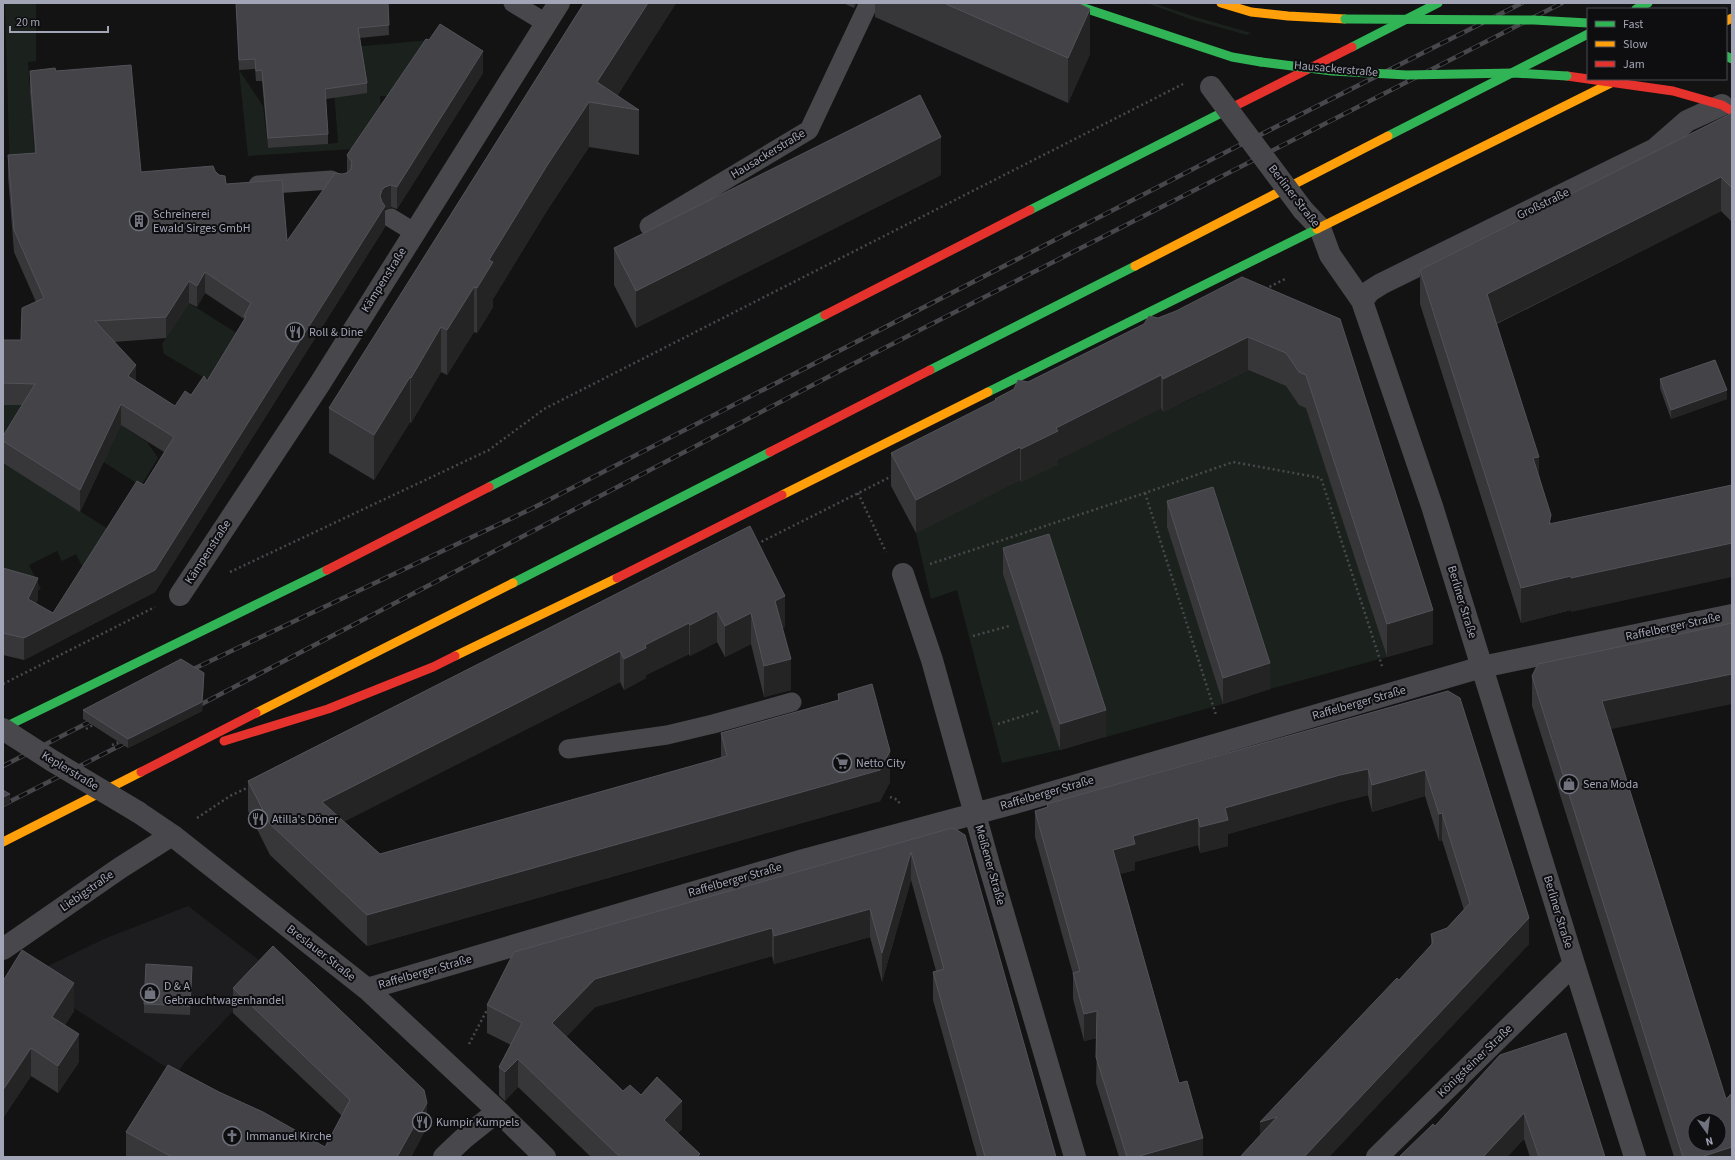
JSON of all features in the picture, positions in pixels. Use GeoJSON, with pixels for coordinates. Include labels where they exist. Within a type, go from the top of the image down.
{"type":"FeatureCollection","features":[{"type":"Feature","properties":{"kind":"main road","name":"Hausackerstraße"},"geometry":{"type":"LineString","coordinates":[[1069,3],[1232,57],[1261,62],[1332,71],[1407,74],[1514,73],[1587,78]]}},
{"type":"Feature","properties":{"kind":"main road"},"geometry":{"type":"LineString","coordinates":[[1221,3],[1251,12],[1288,16],[1345,19],[1534,20],[1587,23]]}},
{"type":"Feature","properties":{"kind":"main road"},"geometry":{"type":"LineString","coordinates":[[1251,12],[1269,3]]}},
{"type":"Feature","properties":{"kind":"main road"},"geometry":{"type":"LineString","coordinates":[[3,728],[282,594],[833,310],[1438,3]]}},
{"type":"Feature","properties":{"kind":"main road"},"geometry":{"type":"LineString","coordinates":[[1638,8],[1648,3]]}},
{"type":"Feature","properties":{"kind":"main road"},"geometry":{"type":"LineString","coordinates":[[3,842],[1587,35]]}},
{"type":"Feature","properties":{"kind":"main road","name":"Hausackerstraße"},"geometry":{"type":"LineString","coordinates":[[1615,81],[1672,91],[1727,108]]}},
{"type":"Feature","properties":{"kind":"main road"},"geometry":{"type":"LineString","coordinates":[[164,760],[328,708],[433,667],[570,602],[915,428],[1615,81]]}},
{"type":"Feature","properties":{"kind":"street","name":"Kämpenstraße"},"geometry":{"type":"LineString","coordinates":[[180,596],[319,385],[559,3]]}},
{"type":"Feature","properties":{"kind":"street","name":"Berliner Straße"},"geometry":{"type":"LineString","coordinates":[[1210,87],[1303,210],[1320,228],[1330,254],[1362,301],[1432,506],[1635,1157]]}},
{"type":"Feature","properties":{"kind":"street","name":"Großstraße"},"geometry":{"type":"LineString","coordinates":[[1362,301],[1370,291],[1381,284],[1655,149],[1687,121],[1727,108]]}},
{"type":"Feature","properties":{"kind":"street","name":"Meißener Straße"},"geometry":{"type":"LineString","coordinates":[[903,574],[932,660],[975,814],[1075,1157]]}},
{"type":"Feature","properties":{"kind":"street","name":"Raffelberger Straße"},"geometry":{"type":"LineString","coordinates":[[367,989],[803,860],[975,814],[1482,667],[1732,615]]}},
{"type":"Feature","properties":{"kind":"street","name":"Keplerstraße"},"geometry":{"type":"LineString","coordinates":[[3,728],[51,760],[138,812]]}},
{"type":"Feature","properties":{"kind":"street","name":"Breslauer Straße"},"geometry":{"type":"LineString","coordinates":[[138,812],[172,835],[367,989],[498,1111],[544,1157]]}},
{"type":"Feature","properties":{"kind":"street","name":"Liebigstraße"},"geometry":{"type":"LineString","coordinates":[[3,949],[120,868],[172,835]]}},
{"type":"Feature","properties":{"kind":"street","name":"Königsteiner Straße"},"geometry":{"type":"LineString","coordinates":[[1377,1157],[1574,964]]}},
{"type":"Feature","properties":{"kind":"street"},"geometry":{"type":"LineString","coordinates":[[444,1157],[463,1139],[498,1111]]}},
{"type":"Feature","properties":{"kind":"lane"},"geometry":{"type":"LineString","coordinates":[[513,3],[546,23]]}},
{"type":"Feature","properties":{"kind":"lane","name":"Hausackerstraße"},"geometry":{"type":"LineString","coordinates":[[649,226],[809,130],[869,3]]}},
{"type":"Feature","properties":{"kind":"lane"},"geometry":{"type":"LineString","coordinates":[[239,186],[331,180],[341,185]]}},
{"type":"Feature","properties":{"kind":"lane"},"geometry":{"type":"LineString","coordinates":[[391,218],[414,232]]}},
{"type":"Feature","properties":{"kind":"lane"},"geometry":{"type":"LineString","coordinates":[[568,749],[666,735],[713,724],[792,702]]}},
{"type":"Feature","properties":{"kind":"path"},"geometry":{"type":"LineString","coordinates":[[223,575],[489,450],[544,409],[1188,81]]}},
{"type":"Feature","properties":{"kind":"path"},"geometry":{"type":"LineString","coordinates":[[903,574],[1233,462],[1321,478],[1391,693]]}},
{"type":"Feature","properties":{"kind":"path"},"geometry":{"type":"LineString","coordinates":[[858,493],[883,548]]}},
{"type":"Feature","properties":{"kind":"path"},"geometry":{"type":"LineString","coordinates":[[1145,493],[1225,742]]}},
{"type":"Feature","properties":{"kind":"path"},"geometry":{"type":"LineString","coordinates":[[3,684],[180,596]]}},
{"type":"Feature","properties":{"kind":"path"},"geometry":{"type":"LineString","coordinates":[[974,636],[1009,626]]}},
{"type":"Feature","properties":{"kind":"path"},"geometry":{"type":"LineString","coordinates":[[998,724],[1039,711]]}},
{"type":"Feature","properties":{"kind":"path"},"geometry":{"type":"LineString","coordinates":[[86,729],[93,725]]}},
{"type":"Feature","properties":{"kind":"path"},"geometry":{"type":"LineString","coordinates":[[112,745],[119,742]]}},
{"type":"Feature","properties":{"kind":"path"},"geometry":{"type":"LineString","coordinates":[[454,1070],[491,1003]]}},
{"type":"Feature","properties":{"kind":"shaded area"},"geometry":{"type":"Polygon","coordinates":[[[5,3],[36,3],[36,61],[28,62],[34,148],[60,146],[10,177],[5,3]]]}},
{"type":"Feature","properties":{"kind":"shaded area"},"geometry":{"type":"Polygon","coordinates":[[[1147,3],[1153,3],[1251,33],[1247,35],[1190,19],[1147,3]]]}},
{"type":"Feature","properties":{"kind":"shaded area"},"geometry":{"type":"Polygon","coordinates":[[[430,40],[392,96],[380,96],[381,116],[367,148],[248,156],[239,70],[263,106],[268,148],[338,143],[331,49],[430,40]]]}},
{"type":"Feature","properties":{"kind":"shaded area"},"geometry":{"type":"Polygon","coordinates":[[[189,303],[246,339],[217,385],[164,354],[162,344],[189,303]]]}},
{"type":"Feature","properties":{"kind":"shaded area"},"geometry":{"type":"Polygon","coordinates":[[[1240,367],[1299,391],[1307,409],[1387,657],[1270,689],[1242,602],[1167,527],[1223,704],[1060,750],[1002,763],[957,590],[931,599],[916,533],[1020,480],[1021,482],[1108,434],[1161,408],[1163,412],[1201,394],[1199,389],[1240,367]]]}},
{"type":"Feature","properties":{"kind":"shaded area"},"geometry":{"type":"Polygon","coordinates":[[[3,404],[33,405],[3,457],[3,404]]]}},
{"type":"Feature","properties":{"kind":"shaded area"},"geometry":{"type":"Polygon","coordinates":[[[121,425],[147,442],[158,458],[141,486],[99,459],[110,449],[121,425]]]}},
{"type":"Feature","properties":{"kind":"shaded area"},"geometry":{"type":"Polygon","coordinates":[[[3,463],[116,534],[83,568],[76,554],[62,561],[57,551],[29,565],[41,589],[19,601],[3,590],[3,463]]]}},
{"type":"Feature","properties":{"kind":"shaded area","name":"D & A Gebrauchtwagenhandel"},"geometry":{"type":"Polygon","coordinates":[[[188,906],[272,970],[184,1063],[177,1074],[25,977],[104,939],[188,906]]]}},
{"type":"Feature","properties":{"kind":"building"},"geometry":{"type":"Polygon","coordinates":[[[236,3],[388,3],[389,25],[358,28],[367,83],[325,89],[328,134],[268,138],[262,70],[256,71],[255,59],[239,60],[236,3]]]}},
{"type":"Feature","properties":{"kind":"building"},"geometry":{"type":"Polygon","coordinates":[[[584,3],[648,3],[597,82],[639,110],[589,102],[548,164],[489,260],[493,262],[477,288],[474,287],[447,330],[441,327],[411,378],[410,377],[374,435],[329,408],[584,3]]]}},
{"type":"Feature","properties":{"kind":"building"},"geometry":{"type":"Polygon","coordinates":[[[944,3],[1078,3],[1090,9],[1068,58],[944,3]]]}},
{"type":"Feature","properties":{"kind":"building"},"geometry":{"type":"Polygon","coordinates":[[[440,24],[483,51],[397,187],[391,185],[382,190],[380,196],[385,206],[155,570],[24,638],[3,633],[3,568],[38,578],[28,599],[53,613],[137,481],[144,485],[174,437],[121,404],[80,490],[3,441],[3,436],[35,384],[3,383],[3,340],[21,340],[22,308],[44,298],[14,230],[8,155],[36,153],[30,71],[55,68],[56,71],[131,65],[141,172],[213,166],[219,175],[225,176],[226,184],[282,180],[287,241],[335,173],[347,173],[351,169],[352,162],[347,155],[426,39],[429,40],[440,24]],[[205,272],[197,286],[189,281],[166,317],[95,321],[136,365],[128,376],[175,406],[185,391],[191,395],[204,376],[207,381],[246,317],[244,316],[251,303],[205,272]]]}},
{"type":"Feature","properties":{"kind":"building"},"geometry":{"type":"Polygon","coordinates":[[[920,95],[941,137],[636,291],[614,248],[920,95]]]}},
{"type":"Feature","properties":{"kind":"building"},"geometry":{"type":"Polygon","coordinates":[[[1732,113],[1732,188],[1721,177],[1487,294],[1539,457],[1533,458],[1551,515],[1549,524],[1732,485],[1732,543],[1571,578],[1571,576],[1521,588],[1420,270],[1732,113]]]}},
{"type":"Feature","properties":{"kind":"building"},"geometry":{"type":"Polygon","coordinates":[[[1242,277],[1340,319],[1433,610],[1387,624],[1306,375],[1299,372],[1286,353],[1248,337],[1163,379],[1161,375],[1056,428],[1058,431],[1021,449],[1020,447],[916,500],[891,453],[996,400],[995,399],[1014,389],[1018,380],[1028,382],[1144,324],[1149,316],[1158,318],[1176,311],[1242,277]]]}},
{"type":"Feature","properties":{"kind":"building"},"geometry":{"type":"Polygon","coordinates":[[[1715,360],[1727,390],[1671,410],[1660,379],[1715,360]]]}},
{"type":"Feature","properties":{"kind":"building"},"geometry":{"type":"Polygon","coordinates":[[[1213,487],[1270,663],[1223,678],[1167,501],[1213,487]]]}},
{"type":"Feature","properties":{"kind":"building"},"geometry":{"type":"Polygon","coordinates":[[[750,526],[785,596],[775,601],[791,659],[764,666],[751,613],[725,626],[717,611],[645,645],[646,648],[624,659],[620,651],[322,802],[380,854],[727,756],[721,733],[839,700],[838,694],[872,684],[890,751],[880,770],[367,915],[270,824],[248,781],[750,526]]]}},
{"type":"Feature","properties":{"kind":"building"},"geometry":{"type":"Polygon","coordinates":[[[1049,534],[1106,710],[1060,724],[1003,548],[1049,534]]]}},
{"type":"Feature","properties":{"kind":"building"},"geometry":{"type":"Polygon","coordinates":[[[1732,623],[1732,674],[1602,701],[1726,1099],[1732,1093],[1732,1147],[1727,1149],[1727,1112],[1687,1112],[1687,1152],[1716,1152],[1701,1157],[1683,1157],[1532,676],[1538,664],[1732,623]]]}},
{"type":"Feature","properties":{"kind":"building"},"geometry":{"type":"Polygon","coordinates":[[[181,659],[204,673],[202,702],[128,739],[83,710],[181,659]]]}},
{"type":"Feature","properties":{"kind":"building"},"geometry":{"type":"Polygon","coordinates":[[[1448,691],[1460,698],[1529,918],[1304,1157],[1240,1157],[1277,1117],[1260,1122],[1397,978],[1399,980],[1433,943],[1431,934],[1447,928],[1470,903],[1442,813],[1439,814],[1425,770],[1372,785],[1368,769],[1340,775],[1225,808],[1228,820],[1200,827],[1198,818],[1133,836],[1135,844],[1113,850],[1179,1083],[1187,1081],[1203,1138],[1136,1157],[1127,1157],[1096,1057],[1097,1011],[1084,1014],[1073,973],[1080,971],[1035,811],[1048,807],[1047,804],[1448,691]]]}},
{"type":"Feature","properties":{"kind":"building"},"geometry":{"type":"Polygon","coordinates":[[[3,790],[10,794],[3,797],[3,790]]]}},
{"type":"Feature","properties":{"kind":"building"},"geometry":{"type":"Polygon","coordinates":[[[952,828],[965,835],[1056,1157],[985,1157],[933,972],[944,969],[911,852],[882,953],[870,909],[774,936],[772,928],[595,979],[552,1023],[623,1091],[630,1085],[641,1095],[657,1077],[682,1101],[664,1120],[700,1154],[697,1157],[620,1157],[518,1059],[505,1072],[499,1067],[522,1023],[487,1005],[514,952],[952,828]]]}},
{"type":"Feature","properties":{"kind":"building"},"geometry":{"type":"Polygon","coordinates":[[[273,946],[424,1090],[427,1103],[397,1157],[172,1157],[126,1132],[168,1065],[219,1092],[263,1112],[325,1147],[350,1100],[233,988],[273,946]]]}},
{"type":"Feature","properties":{"kind":"building"},"geometry":{"type":"Polygon","coordinates":[[[22,950],[74,983],[52,1017],[79,1034],[58,1066],[31,1048],[3,1090],[3,981],[22,950]]]}},
{"type":"Feature","properties":{"kind":"building","name":"D & A Gebrauchtwagenhandel"},"geometry":{"type":"Polygon","coordinates":[[[146,964],[192,967],[190,1006],[144,1004],[146,964]]]}},
{"type":"Feature","properties":{"kind":"building"},"geometry":{"type":"Polygon","coordinates":[[[1566,1033],[1605,1157],[1539,1157],[1524,1113],[1483,1157],[1399,1157],[1433,1124],[1435,1126],[1500,1055],[1566,1033]]]}},
{"type":"Feature","properties":{"kind":"railway"},"geometry":{"type":"LineString","coordinates":[[185,673],[531,509],[1230,150],[1522,3]]}},
{"type":"Feature","properties":{"kind":"railway"},"geometry":{"type":"LineString","coordinates":[[192,709],[853,364],[1562,3]]}},
{"type":"Feature","properties":{"kind":"railway"},"geometry":{"type":"LineString","coordinates":[[3,766],[97,718]]}},
{"type":"Feature","properties":{"kind":"railway"},"geometry":{"type":"LineString","coordinates":[[3,805],[133,739]]}},
{"type":"Feature","properties":{"kind":"traffic: fast"},"geometry":{"type":"LineString","coordinates":[[1069,3],[1232,57],[1261,62]]}},
{"type":"Feature","properties":{"kind":"traffic: fast"},"geometry":{"type":"LineString","coordinates":[[1352,47],[1438,3]]}},
{"type":"Feature","properties":{"kind":"traffic: fast"},"geometry":{"type":"LineString","coordinates":[[1638,8],[1648,3]]}},
{"type":"Feature","properties":{"kind":"traffic: fast"},"geometry":{"type":"LineString","coordinates":[[1345,19],[1534,20],[1587,23]]}},
{"type":"Feature","properties":{"kind":"traffic: fast"},"geometry":{"type":"LineString","coordinates":[[1388,136],[1587,35]]}},
{"type":"Feature","properties":{"kind":"traffic: fast"},"geometry":{"type":"LineString","coordinates":[[1727,56],[1732,59]]}},
{"type":"Feature","properties":{"kind":"traffic: fast"},"geometry":{"type":"LineString","coordinates":[[1261,62],[1332,71],[1407,75],[1514,73],[1567,76]]}},
{"type":"Feature","properties":{"kind":"traffic: fast"},"geometry":{"type":"LineString","coordinates":[[1030,210],[1235,106]]}},
{"type":"Feature","properties":{"kind":"traffic: fast"},"geometry":{"type":"LineString","coordinates":[[988,392],[1317,229]]}},
{"type":"Feature","properties":{"kind":"traffic: fast"},"geometry":{"type":"LineString","coordinates":[[930,370],[1135,266]]}},
{"type":"Feature","properties":{"kind":"traffic: fast"},"geometry":{"type":"LineString","coordinates":[[489,487],[825,315]]}},
{"type":"Feature","properties":{"kind":"traffic: fast"},"geometry":{"type":"LineString","coordinates":[[513,583],[770,452]]}},
{"type":"Feature","properties":{"kind":"traffic: fast"},"geometry":{"type":"LineString","coordinates":[[3,728],[327,570]]}},
{"type":"Feature","properties":{"kind":"traffic: slow"},"geometry":{"type":"LineString","coordinates":[[1221,3],[1251,12],[1288,16],[1345,19]]}},
{"type":"Feature","properties":{"kind":"traffic: slow"},"geometry":{"type":"LineString","coordinates":[[1727,20],[1732,18]]}},
{"type":"Feature","properties":{"kind":"traffic: slow"},"geometry":{"type":"LineString","coordinates":[[1317,229],[1611,83]]}},
{"type":"Feature","properties":{"kind":"traffic: slow"},"geometry":{"type":"LineString","coordinates":[[1135,266],[1388,136]]}},
{"type":"Feature","properties":{"kind":"traffic: slow"},"geometry":{"type":"LineString","coordinates":[[782,495],[988,392]]}},
{"type":"Feature","properties":{"kind":"traffic: slow"},"geometry":{"type":"LineString","coordinates":[[455,656],[617,578]]}},
{"type":"Feature","properties":{"kind":"traffic: slow"},"geometry":{"type":"LineString","coordinates":[[256,713],[513,583]]}},
{"type":"Feature","properties":{"kind":"traffic: slow"},"geometry":{"type":"LineString","coordinates":[[3,842],[141,772]]}},
{"type":"Feature","properties":{"kind":"traffic: jam"},"geometry":{"type":"LineString","coordinates":[[1235,106],[1352,47]]}},
{"type":"Feature","properties":{"kind":"traffic: jam"},"geometry":{"type":"LineString","coordinates":[[1567,76],[1587,79]]}},
{"type":"Feature","properties":{"kind":"traffic: jam"},"geometry":{"type":"LineString","coordinates":[[1595,80],[1673,91],[1722,105],[1732,111]]}},
{"type":"Feature","properties":{"kind":"traffic: jam"},"geometry":{"type":"LineString","coordinates":[[825,315],[1030,210]]}},
{"type":"Feature","properties":{"kind":"traffic: jam"},"geometry":{"type":"LineString","coordinates":[[770,452],[930,370]]}},
{"type":"Feature","properties":{"kind":"traffic: jam"},"geometry":{"type":"LineString","coordinates":[[327,570],[489,487]]}},
{"type":"Feature","properties":{"kind":"traffic: jam"},"geometry":{"type":"LineString","coordinates":[[617,578],[782,495]]}},
{"type":"Feature","properties":{"kind":"traffic: jam"},"geometry":{"type":"LineString","coordinates":[[224,741],[328,709],[433,667],[455,656]]}},
{"type":"Feature","properties":{"kind":"traffic: jam"},"geometry":{"type":"LineString","coordinates":[[141,772],[256,713]]}},
{"type":"Feature","properties":{"kind":"place","name":"Schreinerei Ewald Sirges GmbH"},"geometry":{"type":"Point","coordinates":[139,221]}},
{"type":"Feature","properties":{"kind":"place","name":"Roll & Dine"},"geometry":{"type":"Point","coordinates":[295,332]}},
{"type":"Feature","properties":{"kind":"place","name":"Netto City"},"geometry":{"type":"Point","coordinates":[842,763]}},
{"type":"Feature","properties":{"kind":"place","name":"Sena Moda"},"geometry":{"type":"Point","coordinates":[1569,784]}},
{"type":"Feature","properties":{"kind":"place","name":"Atilla's Döner"},"geometry":{"type":"Point","coordinates":[258,819]}},
{"type":"Feature","properties":{"kind":"place","name":"D & A Gebrauchtwagenhandel"},"geometry":{"type":"Point","coordinates":[150,993]}},
{"type":"Feature","properties":{"kind":"place","name":"Kumpir Kumpels"},"geometry":{"type":"Point","coordinates":[422,1122]}},
{"type":"Feature","properties":{"kind":"place","name":"Immanuel Kirche"},"geometry":{"type":"Point","coordinates":[232,1136]}}]}
